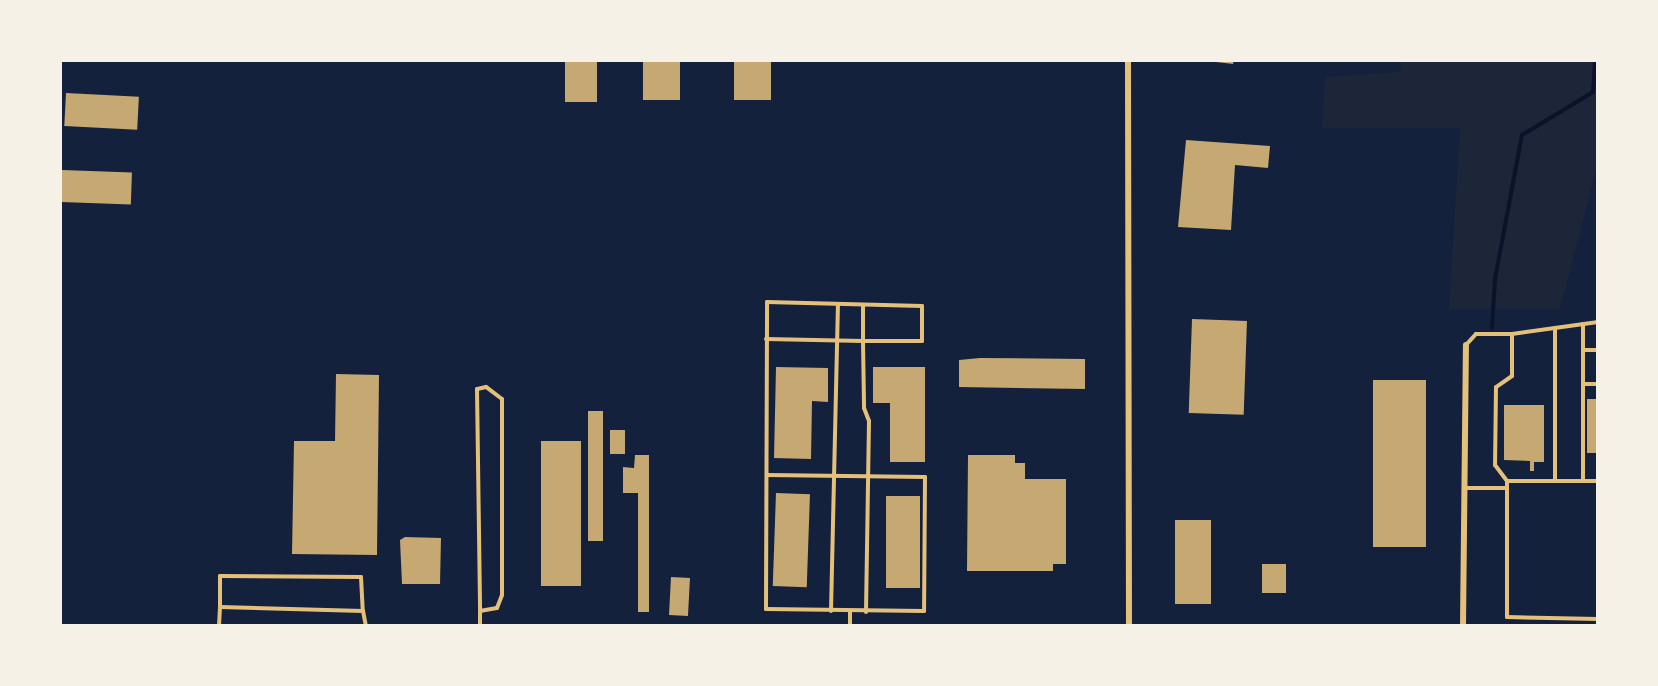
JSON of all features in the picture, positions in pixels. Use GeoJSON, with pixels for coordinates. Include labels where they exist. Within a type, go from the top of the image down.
{"type":"FeatureCollection","features":[{"type":"Feature","properties":{"kind":"street"},"geometry":{"type":"LineString","coordinates":[[1128,60],[1129,626]]}},
{"type":"Feature","properties":{"kind":"street"},"geometry":{"type":"LineString","coordinates":[[1463,626],[1466,345]]}},
{"type":"Feature","properties":{"kind":"lane"},"geometry":{"type":"LineString","coordinates":[[766,339],[922,341],[922,306],[767,302],[766,339],[766,609],[924,612],[926,477],[767,475]]}},
{"type":"Feature","properties":{"kind":"lane"},"geometry":{"type":"LineString","coordinates":[[831,611],[832,476],[838,304]]}},
{"type":"Feature","properties":{"kind":"lane"},"geometry":{"type":"LineString","coordinates":[[863,305],[868,477],[866,612]]}},
{"type":"Feature","properties":{"kind":"lane"},"geometry":{"type":"LineString","coordinates":[[1466,345],[1476,334],[1512,334],[1598,322]]}},
{"type":"Feature","properties":{"kind":"lane"},"geometry":{"type":"LineString","coordinates":[[1583,324],[1583,480]]}},
{"type":"Feature","properties":{"kind":"lane"},"geometry":{"type":"LineString","coordinates":[[1555,328],[1555,480]]}},
{"type":"Feature","properties":{"kind":"lane"},"geometry":{"type":"LineString","coordinates":[[1512,334],[1512,376],[1496,387],[1495,465],[1507,481],[1508,617],[1598,619]]}},
{"type":"Feature","properties":{"kind":"lane"},"geometry":{"type":"LineString","coordinates":[[1583,350],[1598,350]]}},
{"type":"Feature","properties":{"kind":"lane"},"geometry":{"type":"LineString","coordinates":[[1583,384],[1598,384]]}},
{"type":"Feature","properties":{"kind":"lane"},"geometry":{"type":"LineString","coordinates":[[480,611],[497,608],[502,595],[502,399],[486,387],[477,389],[480,626]]}},
{"type":"Feature","properties":{"kind":"lane"},"geometry":{"type":"LineString","coordinates":[[1507,481],[1598,481]]}},
{"type":"Feature","properties":{"kind":"lane"},"geometry":{"type":"LineString","coordinates":[[1464,488],[1507,488]]}},
{"type":"Feature","properties":{"kind":"lane"},"geometry":{"type":"LineString","coordinates":[[219,626],[220,576],[361,577],[366,626]]}},
{"type":"Feature","properties":{"kind":"lane"},"geometry":{"type":"LineString","coordinates":[[219,607],[363,611]]}},
{"type":"Feature","properties":{"kind":"lane"},"geometry":{"type":"LineString","coordinates":[[850,611],[850,626]]}},
{"type":"Feature","properties":{"kind":"shaded area"},"geometry":{"type":"Polygon","coordinates":[[[1401,60],[1598,60],[1598,163],[1560,309],[1449,309],[1460,128],[1322,128],[1325,77],[1400,72],[1401,60]]]}},
{"type":"Feature","properties":{"kind":"building"},"geometry":{"type":"Polygon","coordinates":[[[565,60],[597,60],[597,102],[565,102],[565,60]]]}},
{"type":"Feature","properties":{"kind":"building"},"geometry":{"type":"Polygon","coordinates":[[[643,60],[680,60],[680,100],[643,100],[643,60]]]}},
{"type":"Feature","properties":{"kind":"building"},"geometry":{"type":"Polygon","coordinates":[[[734,60],[771,60],[771,100],[734,100],[734,60]]]}},
{"type":"Feature","properties":{"kind":"building"},"geometry":{"type":"Polygon","coordinates":[[[1199,60],[1234,60],[1233,64],[1199,60]]]}},
{"type":"Feature","properties":{"kind":"building"},"geometry":{"type":"Polygon","coordinates":[[[66,93],[139,97],[137,130],[64,126],[66,93]]]}},
{"type":"Feature","properties":{"kind":"building"},"geometry":{"type":"Polygon","coordinates":[[[1186,140],[1270,146],[1268,168],[1235,165],[1231,230],[1178,227],[1186,140]]]}},
{"type":"Feature","properties":{"kind":"building"},"geometry":{"type":"Polygon","coordinates":[[[62,170],[132,172],[131,204],[61,202],[62,170]]]}},
{"type":"Feature","properties":{"kind":"building"},"geometry":{"type":"Polygon","coordinates":[[[1192,319],[1247,321],[1244,415],[1189,413],[1192,319]]]}},
{"type":"Feature","properties":{"kind":"building"},"geometry":{"type":"Polygon","coordinates":[[[980,358],[1085,359],[1085,389],[959,387],[959,360],[980,358]]]}},
{"type":"Feature","properties":{"kind":"building"},"geometry":{"type":"Polygon","coordinates":[[[776,367],[828,368],[828,402],[812,401],[811,459],[774,458],[776,367]]]}},
{"type":"Feature","properties":{"kind":"building"},"geometry":{"type":"Polygon","coordinates":[[[873,367],[925,367],[925,462],[890,462],[890,403],[873,403],[873,367]]]}},
{"type":"Feature","properties":{"kind":"building"},"geometry":{"type":"Polygon","coordinates":[[[336,374],[379,375],[377,555],[292,554],[294,441],[335,441],[336,374]]]}},
{"type":"Feature","properties":{"kind":"building"},"geometry":{"type":"Polygon","coordinates":[[[1373,380],[1426,380],[1426,547],[1373,547],[1373,380]]]}},
{"type":"Feature","properties":{"kind":"building"},"geometry":{"type":"Polygon","coordinates":[[[1587,399],[1598,399],[1598,453],[1587,453],[1587,399]]]}},
{"type":"Feature","properties":{"kind":"building"},"geometry":{"type":"Polygon","coordinates":[[[1504,405],[1544,405],[1544,462],[1534,462],[1534,471],[1530,471],[1530,461],[1504,460],[1504,405]]]}},
{"type":"Feature","properties":{"kind":"building"},"geometry":{"type":"Polygon","coordinates":[[[588,411],[603,411],[603,541],[588,541],[588,411]]]}},
{"type":"Feature","properties":{"kind":"building"},"geometry":{"type":"Polygon","coordinates":[[[610,430],[625,430],[625,454],[610,454],[610,430]]]}},
{"type":"Feature","properties":{"kind":"building"},"geometry":{"type":"Polygon","coordinates":[[[541,441],[581,441],[581,586],[541,586],[541,441]]]}},
{"type":"Feature","properties":{"kind":"building"},"geometry":{"type":"Polygon","coordinates":[[[635,455],[649,455],[649,612],[638,612],[638,493],[623,493],[623,467],[634,468],[635,455]]]}},
{"type":"Feature","properties":{"kind":"building"},"geometry":{"type":"Polygon","coordinates":[[[968,455],[1015,455],[1015,463],[1025,463],[1025,479],[1066,479],[1066,564],[1053,564],[1053,571],[967,571],[968,455]]]}},
{"type":"Feature","properties":{"kind":"building"},"geometry":{"type":"Polygon","coordinates":[[[776,493],[810,494],[807,587],[773,586],[776,493]]]}},
{"type":"Feature","properties":{"kind":"building"},"geometry":{"type":"Polygon","coordinates":[[[886,496],[920,496],[920,588],[886,588],[886,496]]]}},
{"type":"Feature","properties":{"kind":"building"},"geometry":{"type":"Polygon","coordinates":[[[1175,520],[1211,520],[1211,604],[1175,604],[1175,520]]]}},
{"type":"Feature","properties":{"kind":"building"},"geometry":{"type":"Polygon","coordinates":[[[405,537],[441,538],[440,584],[402,584],[400,540],[405,537]]]}},
{"type":"Feature","properties":{"kind":"building"},"geometry":{"type":"Polygon","coordinates":[[[1262,564],[1286,564],[1286,593],[1262,593],[1262,564]]]}},
{"type":"Feature","properties":{"kind":"building"},"geometry":{"type":"Polygon","coordinates":[[[671,577],[690,578],[688,616],[669,615],[671,577]]]}},
{"type":"Feature","properties":{"kind":"waterway"},"geometry":{"type":"LineString","coordinates":[[1492,328],[1495,279],[1522,135],[1593,92],[1595,60]]}}]}
